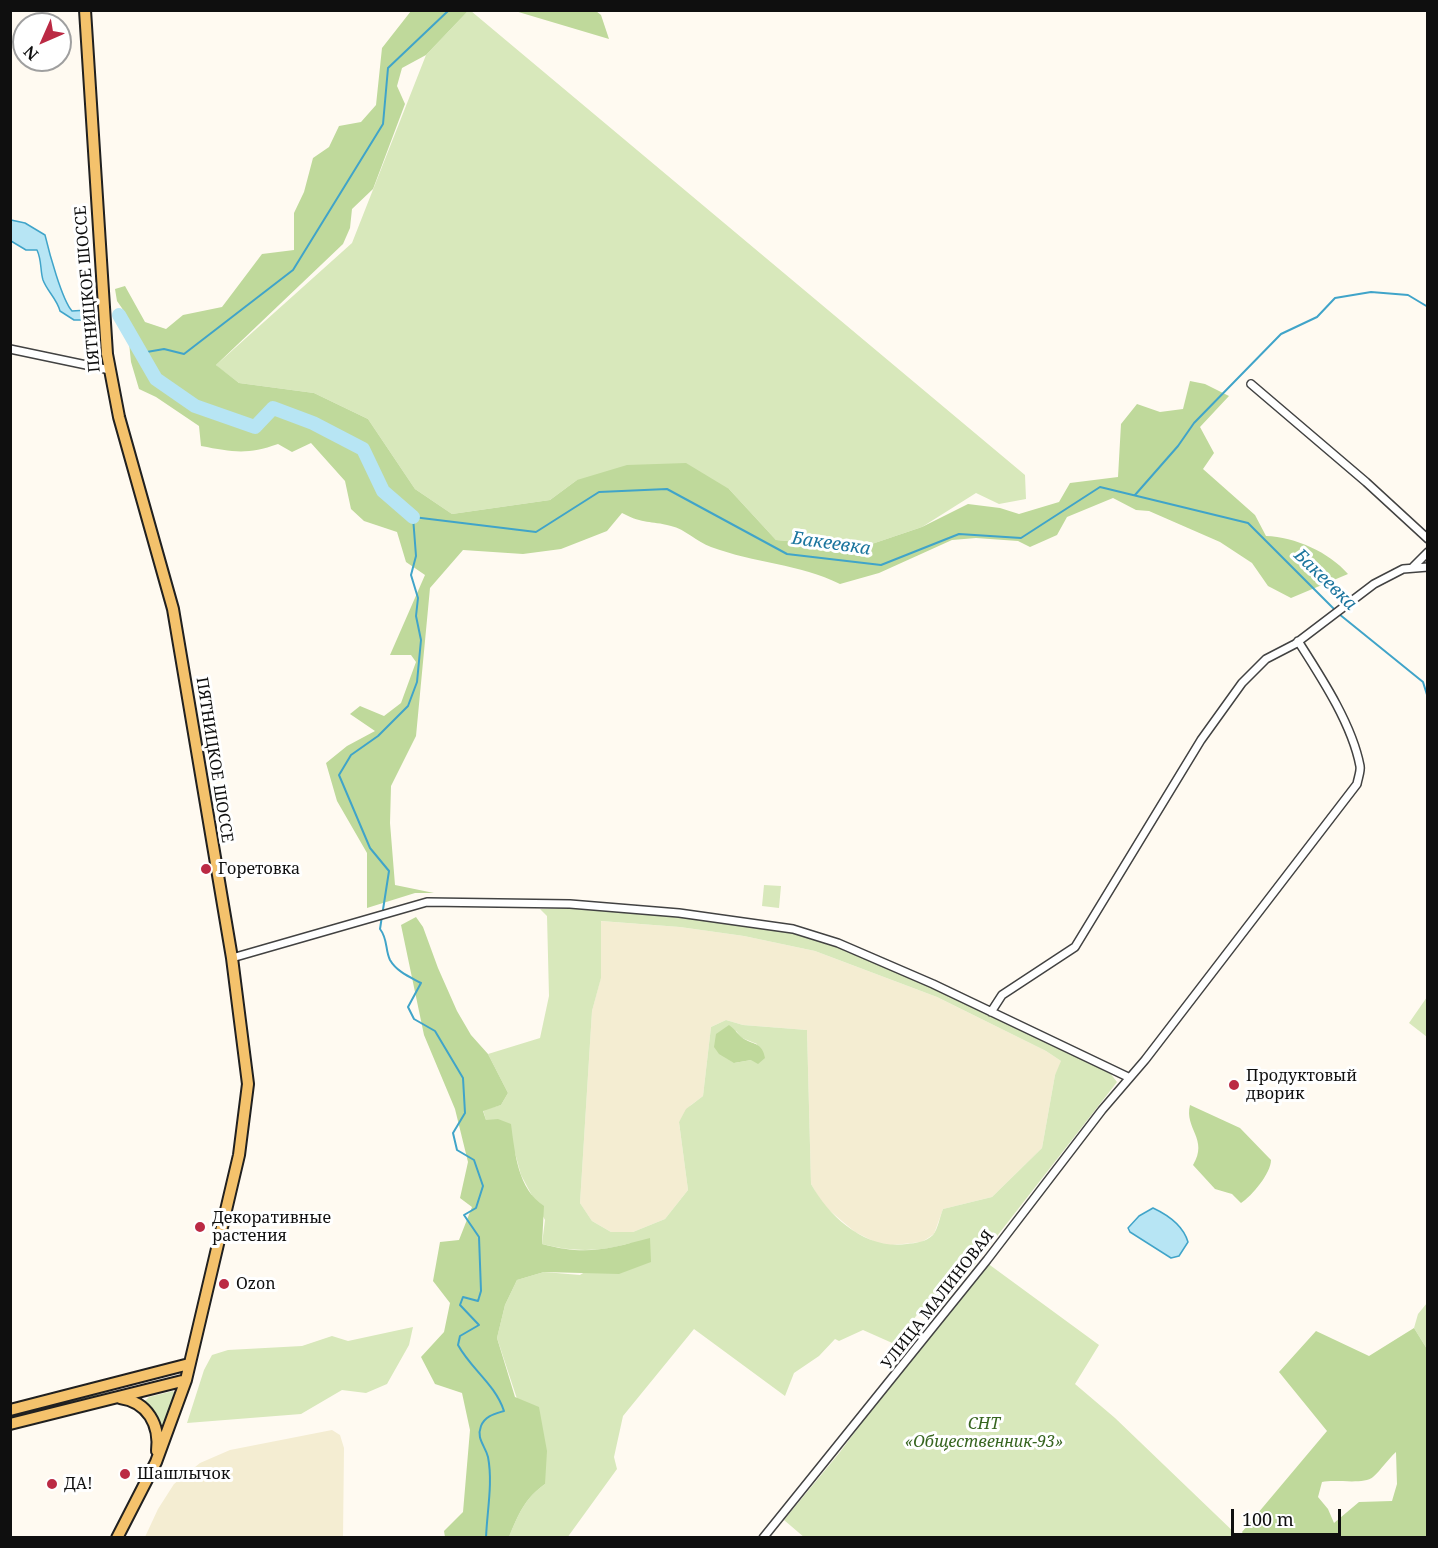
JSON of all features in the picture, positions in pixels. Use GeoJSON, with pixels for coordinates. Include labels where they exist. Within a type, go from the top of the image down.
{"type":"FeatureCollection","features":[{"type":"Feature","properties":{"kind":"main road","name":"ПЯТНИЦКОЕ ШОССЕ"},"geometry":{"type":"LineString","coordinates":[[85,10],[96,219],[110,370],[119,417],[173,609],[232,958],[247,1066],[247,1106],[239,1155],[186,1380],[156,1462],[117,1538]]}},
{"type":"Feature","properties":{"kind":"main road"},"geometry":{"type":"LineString","coordinates":[[10,1410],[189,1364]]}},
{"type":"Feature","properties":{"kind":"main road"},"geometry":{"type":"LineString","coordinates":[[10,1424],[186,1380]]}},
{"type":"Feature","properties":{"kind":"main road"},"geometry":{"type":"LineString","coordinates":[[113,1397],[130,1399],[143,1406],[152,1417],[159,1440],[156,1462]]}},
{"type":"Feature","properties":{"kind":"street"},"geometry":{"type":"LineString","coordinates":[[10,349],[110,370]]}},
{"type":"Feature","properties":{"kind":"street"},"geometry":{"type":"LineString","coordinates":[[1251,384],[1366,482],[1428,539]]}},
{"type":"Feature","properties":{"kind":"street"},"geometry":{"type":"LineString","coordinates":[[1413,567],[1428,552]]}},
{"type":"Feature","properties":{"kind":"street"},"geometry":{"type":"LineString","coordinates":[[992,1012],[1002,995],[1075,947],[1201,740],[1242,683],[1266,659],[1298,641],[1374,584],[1403,568],[1428,567]]}},
{"type":"Feature","properties":{"kind":"street","name":"УЛИЦА МАЛИНОВАЯ"},"geometry":{"type":"LineString","coordinates":[[763,1537],[972,1279],[1128,1077],[1145,1060],[1213,974],[1357,784],[1360,768],[1349,734],[1326,686],[1298,641]]}},
{"type":"Feature","properties":{"kind":"street"},"geometry":{"type":"LineString","coordinates":[[232,958],[427,902],[570,904],[679,913],[793,930],[872,957],[1128,1077]]}},
{"type":"Feature","properties":{"kind":"shaded area"},"geometry":{"type":"Polygon","coordinates":[[[600,921],[680,927],[744,936],[815,951],[937,997],[1046,1051],[1061,1061],[1061,1065],[1055,1075],[1042,1148],[992,1197],[943,1209],[934,1234],[922,1242],[883,1246],[855,1232],[823,1205],[811,1184],[807,1030],[743,1025],[726,1020],[711,1027],[703,1096],[691,1105],[679,1122],[688,1190],[665,1219],[633,1232],[611,1232],[592,1221],[580,1203],[592,1011],[601,977],[600,921]]]}},
{"type":"Feature","properties":{"kind":"shaded area"},"geometry":{"type":"Polygon","coordinates":[[[332,1430],[340,1435],[344,1448],[343,1537],[145,1537],[158,1509],[174,1484],[200,1463],[230,1450],[332,1430]]]}},
{"type":"Feature","properties":{"kind":"green space"},"geometry":{"type":"Polygon","coordinates":[[[411,11],[468,11],[426,55],[402,68],[397,86],[405,104],[373,189],[352,209],[350,228],[343,244],[216,365],[239,383],[314,393],[368,419],[415,489],[452,514],[550,500],[577,480],[627,465],[686,463],[729,489],[776,540],[860,548],[922,527],[968,504],[1000,508],[1019,514],[1059,502],[1070,483],[1118,477],[1121,424],[1137,404],[1160,412],[1183,409],[1190,381],[1205,384],[1229,396],[1200,427],[1214,453],[1203,469],[1255,515],[1266,536],[1288,539],[1311,547],[1331,559],[1348,574],[1291,598],[1268,586],[1252,563],[1220,542],[1149,511],[1136,510],[1113,498],[1067,517],[1057,535],[1030,547],[1018,541],[976,538],[952,540],[879,573],[840,584],[809,572],[727,552],[706,545],[676,528],[642,521],[622,513],[607,531],[561,549],[523,554],[463,550],[430,588],[416,736],[391,786],[390,823],[395,885],[434,893],[415,893],[367,908],[367,853],[337,801],[326,763],[347,746],[375,731],[350,714],[360,706],[384,716],[401,703],[416,662],[411,655],[390,655],[425,575],[406,562],[397,532],[364,521],[351,509],[345,481],[311,443],[292,452],[278,444],[257,450],[240,451],[201,446],[199,426],[156,397],[139,389],[131,362],[126,314],[117,301],[115,289],[125,286],[145,322],[166,329],[183,315],[222,307],[262,254],[294,250],[294,213],[304,192],[313,158],[329,147],[339,126],[361,122],[376,105],[382,48],[411,11]]]}},
{"type":"Feature","properties":{"kind":"green space"},"geometry":{"type":"Polygon","coordinates":[[[468,11],[471,11],[1025,475],[1026,499],[999,504],[976,493],[922,527],[860,548],[776,540],[729,489],[577,480],[550,500],[452,514],[415,489],[368,419],[314,393],[239,383],[218,367],[216,365],[352,243],[426,55],[468,11]]]}},
{"type":"Feature","properties":{"kind":"green space"},"geometry":{"type":"Polygon","coordinates":[[[515,11],[596,11],[601,15],[609,39],[515,11]]]}},
{"type":"Feature","properties":{"kind":"green space"},"geometry":{"type":"Polygon","coordinates":[[[764,885],[781,886],[779,908],[762,906],[764,885]]]}},
{"type":"Feature","properties":{"kind":"green space"},"geometry":{"type":"Polygon","coordinates":[[[578,908],[701,918],[763,927],[821,941],[883,965],[1110,1073],[1117,1082],[941,1308],[919,1312],[913,1320],[911,1345],[899,1346],[863,1330],[839,1341],[835,1339],[819,1356],[794,1373],[785,1396],[694,1329],[623,1416],[614,1457],[617,1469],[567,1538],[509,1537],[527,1501],[545,1484],[497,1338],[505,1305],[517,1280],[544,1272],[580,1275],[631,1243],[586,1250],[542,1244],[545,1220],[521,1175],[515,1153],[486,1120],[483,1110],[501,1105],[508,1093],[488,1054],[540,1038],[549,996],[547,916],[540,909],[578,908]],[[601,921],[601,978],[592,1011],[580,1203],[592,1221],[611,1232],[633,1232],[665,1219],[688,1190],[679,1122],[686,1109],[703,1096],[711,1027],[726,1020],[743,1025],[807,1030],[811,1184],[828,1209],[839,1220],[864,1237],[892,1245],[921,1242],[927,1239],[935,1232],[943,1209],[992,1197],[1042,1148],[1055,1075],[1061,1061],[1046,1051],[937,997],[815,951],[744,936],[680,927],[601,921]],[[736,1031],[734,1063],[751,1060],[757,1044],[742,1038],[736,1031]]]}},
{"type":"Feature","properties":{"kind":"green space"},"geometry":{"type":"Polygon","coordinates":[[[416,917],[423,927],[457,1011],[471,1035],[488,1054],[508,1093],[501,1105],[483,1111],[486,1120],[498,1119],[511,1124],[516,1159],[523,1180],[535,1199],[544,1206],[542,1244],[572,1250],[597,1250],[650,1238],[651,1262],[619,1274],[544,1272],[517,1280],[505,1305],[497,1338],[515,1397],[539,1407],[547,1451],[545,1484],[527,1501],[509,1537],[445,1537],[444,1531],[463,1512],[470,1430],[462,1393],[435,1384],[421,1357],[444,1332],[450,1303],[433,1281],[440,1242],[459,1240],[472,1207],[460,1198],[468,1162],[455,1109],[424,1035],[401,925],[416,917]]]}},
{"type":"Feature","properties":{"kind":"green space"},"geometry":{"type":"Polygon","coordinates":[[[1427,997],[1427,1037],[1409,1023],[1427,997]]]}},
{"type":"Feature","properties":{"kind":"green space"},"geometry":{"type":"Polygon","coordinates":[[[729,1025],[742,1038],[758,1045],[765,1058],[758,1064],[751,1060],[734,1063],[719,1054],[714,1047],[716,1034],[729,1025]]]}},
{"type":"Feature","properties":{"kind":"green space"},"geometry":{"type":"Polygon","coordinates":[[[1190,1105],[1240,1128],[1271,1160],[1268,1171],[1260,1184],[1241,1203],[1232,1194],[1215,1189],[1193,1165],[1197,1156],[1198,1141],[1190,1121],[1190,1105]]]}},
{"type":"Feature","properties":{"kind":"green space","name":"СНТ «Общественник-93»"},"geometry":{"type":"Polygon","coordinates":[[[983,1260],[1099,1345],[1075,1384],[1115,1418],[1239,1537],[805,1538],[784,1520],[840,1452],[983,1260]]]}},
{"type":"Feature","properties":{"kind":"green space"},"geometry":{"type":"Polygon","coordinates":[[[1427,1303],[1427,1349],[1414,1328],[1418,1314],[1427,1303]]]}},
{"type":"Feature","properties":{"kind":"green space"},"geometry":{"type":"Polygon","coordinates":[[[413,1327],[409,1345],[387,1384],[366,1393],[342,1390],[301,1414],[187,1423],[204,1370],[212,1355],[228,1350],[302,1346],[332,1336],[348,1341],[413,1327]]]}},
{"type":"Feature","properties":{"kind":"green space"},"geometry":{"type":"Polygon","coordinates":[[[1414,1328],[1427,1349],[1427,1537],[1245,1537],[1242,1532],[1327,1431],[1279,1372],[1316,1331],[1369,1356],[1414,1328]],[[1396,1452],[1369,1479],[1322,1482],[1318,1497],[1328,1509],[1334,1523],[1359,1502],[1392,1501],[1397,1484],[1396,1452]]]}},
{"type":"Feature","properties":{"kind":"green space"},"geometry":{"type":"Polygon","coordinates":[[[173,1391],[175,1394],[163,1431],[157,1416],[145,1401],[149,1397],[173,1391]]]}},
{"type":"Feature","properties":{"kind":"green space"},"geometry":{"type":"Polygon","coordinates":[[[100,1395],[98,1397],[55,1408],[53,1404],[100,1395]]]}},
{"type":"Feature","properties":{"kind":"water"},"geometry":{"type":"Polygon","coordinates":[[[11,220],[25,223],[45,235],[64,297],[72,311],[88,310],[90,313],[85,320],[74,320],[60,311],[43,280],[37,250],[26,250],[11,241],[11,220]]]}},
{"type":"Feature","properties":{"kind":"water"},"geometry":{"type":"Polygon","coordinates":[[[1153,1208],[1174,1221],[1183,1230],[1188,1242],[1179,1256],[1171,1258],[1130,1232],[1128,1228],[1139,1216],[1153,1208]]]}},
{"type":"Feature","properties":{"kind":"waterway"},"geometry":{"type":"LineString","coordinates":[[141,353],[164,349],[184,354],[293,270],[383,124],[388,68],[449,10]]}},
{"type":"Feature","properties":{"kind":"waterway"},"geometry":{"type":"LineString","coordinates":[[1135,495],[1178,446],[1194,423],[1281,334],[1317,317],[1335,298],[1371,292],[1408,295],[1428,307]]}},
{"type":"Feature","properties":{"kind":"waterway","name":"Горетовка"},"geometry":{"type":"LineString","coordinates":[[119,315],[156,379],[195,406],[255,427],[273,408],[313,423],[363,449],[383,491],[413,517]]}},
{"type":"Feature","properties":{"kind":"waterway","name":"Горетовка"},"geometry":{"type":"LineString","coordinates":[[486,1538],[490,1487],[489,1467],[480,1431],[487,1418],[504,1411],[495,1393],[458,1345],[460,1336],[479,1325],[460,1305],[463,1297],[478,1301],[481,1291],[479,1237],[464,1215],[476,1208],[483,1186],[474,1160],[457,1150],[453,1133],[465,1113],[463,1078],[435,1031],[414,1019],[408,1007],[421,983],[396,968],[388,956],[380,929],[389,871],[370,848],[339,775],[351,755],[378,736],[408,706],[417,682],[421,640],[416,616],[418,598],[411,575],[416,556],[413,517],[536,532],[599,492],[667,489],[787,554],[881,565],[959,534],[1021,538],[1100,487],[1248,523],[1335,610]]}},
{"type":"Feature","properties":{"kind":"waterway","name":"Бакеевка"},"geometry":{"type":"LineString","coordinates":[[1339,614],[1423,682],[1428,698]]}},
{"type":"Feature","properties":{"kind":"place","name":"Горетовка"},"geometry":{"type":"Point","coordinates":[206,869]}},
{"type":"Feature","properties":{"kind":"place","name":"Продуктовый дворик"},"geometry":{"type":"Point","coordinates":[1234,1085]}},
{"type":"Feature","properties":{"kind":"place","name":"Декоративные растения"},"geometry":{"type":"Point","coordinates":[200,1227]}},
{"type":"Feature","properties":{"kind":"place","name":"Ozon"},"geometry":{"type":"Point","coordinates":[224,1284]}},
{"type":"Feature","properties":{"kind":"place","name":"Шашлычок"},"geometry":{"type":"Point","coordinates":[125,1474]}},
{"type":"Feature","properties":{"kind":"place","name":"ДА!"},"geometry":{"type":"Point","coordinates":[52,1484]}}]}
